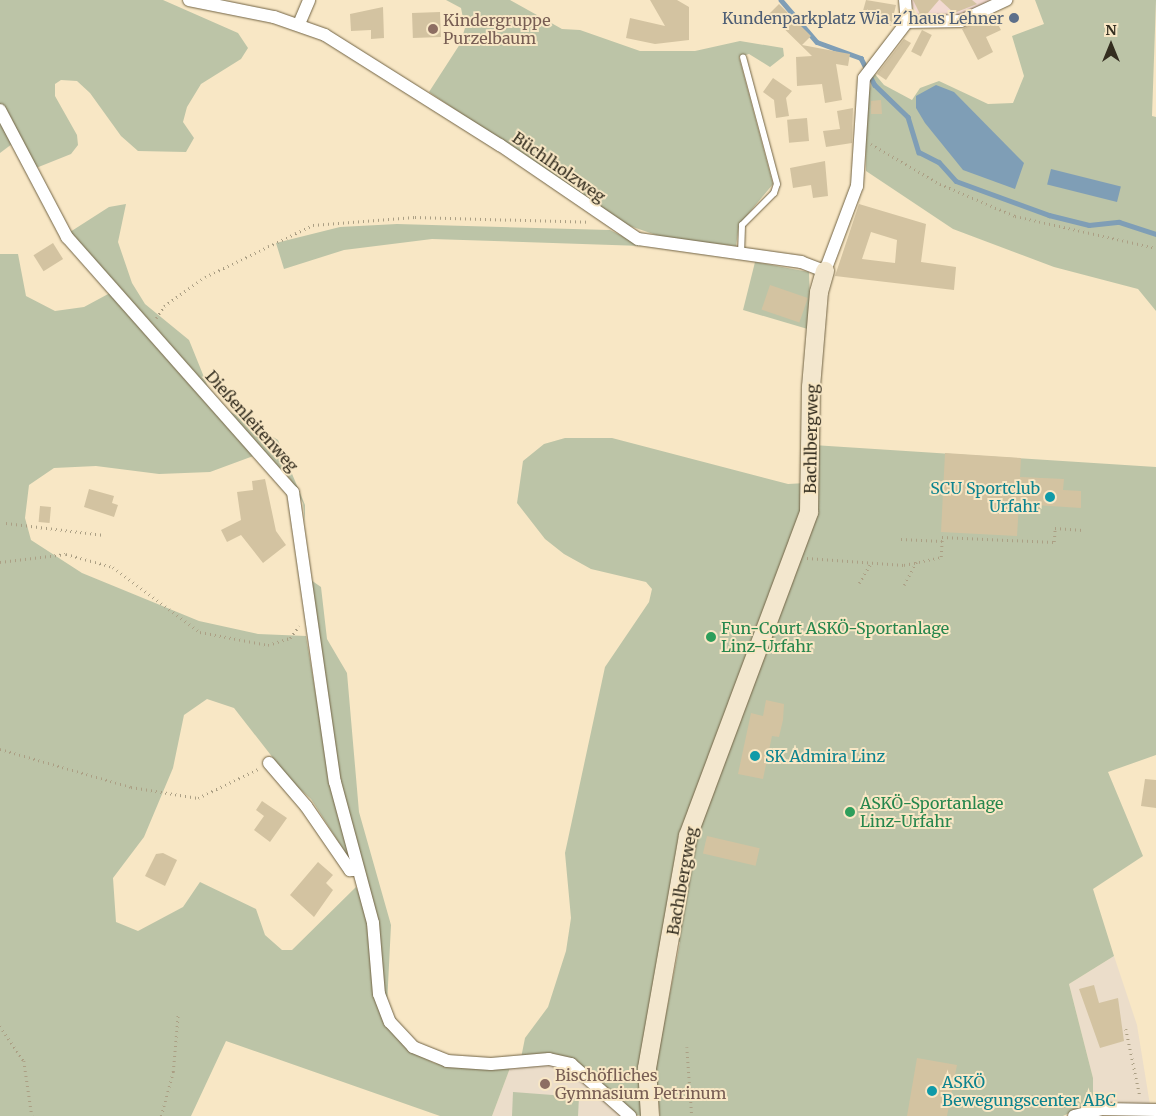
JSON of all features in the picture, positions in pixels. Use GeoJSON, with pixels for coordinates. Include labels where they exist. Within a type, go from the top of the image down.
{"type":"FeatureCollection","features":[{"type":"Feature","properties":{"kind":"street","name":"Büchlholzweg"},"geometry":{"type":"LineString","coordinates":[[189,0],[299,24],[386,70],[603,218],[652,243],[801,262],[825,271]]}},
{"type":"Feature","properties":{"kind":"street"},"geometry":{"type":"LineString","coordinates":[[299,24],[309,0]]}},
{"type":"Feature","properties":{"kind":"street"},"geometry":{"type":"LineString","coordinates":[[905,0],[907,22],[961,21],[1006,0]]}},
{"type":"Feature","properties":{"kind":"street","name":"Bachlbergweg"},"geometry":{"type":"LineString","coordinates":[[650,1116],[647,1068],[688,836],[794,554],[811,500],[809,423],[819,292],[857,186],[861,94],[867,71],[907,22]]}},
{"type":"Feature","properties":{"kind":"street","name":"Dießenleitenweg"},"geometry":{"type":"LineString","coordinates":[[0,110],[67,237],[293,492],[313,654],[335,782],[357,870],[373,923],[383,1009],[407,1041],[429,1056],[467,1064],[566,1062],[630,1116]]}},
{"type":"Feature","properties":{"kind":"street"},"geometry":{"type":"LineString","coordinates":[[269,763],[306,806],[350,870],[357,870]]}},
{"type":"Feature","properties":{"kind":"street"},"geometry":{"type":"LineString","coordinates":[[1074,1116],[1103,1109],[1156,1110]]}},
{"type":"Feature","properties":{"kind":"lane"},"geometry":{"type":"LineString","coordinates":[[741,254],[742,225],[774,193],[777,184],[743,57]]}},
{"type":"Feature","properties":{"kind":"path"},"geometry":{"type":"LineString","coordinates":[[883,150],[940,184],[1015,216],[1156,248]]}},
{"type":"Feature","properties":{"kind":"path"},"geometry":{"type":"LineString","coordinates":[[157,325],[157,312],[205,277],[314,225],[415,217],[572,222],[603,218]]}},
{"type":"Feature","properties":{"kind":"path"},"geometry":{"type":"LineString","coordinates":[[6,523],[104,536]]}},
{"type":"Feature","properties":{"kind":"path"},"geometry":{"type":"LineString","coordinates":[[794,554],[871,563],[916,562],[941,557],[942,537],[1054,542],[1055,528],[1083,530]]}},
{"type":"Feature","properties":{"kind":"path"},"geometry":{"type":"LineString","coordinates":[[901,539],[942,541]]}},
{"type":"Feature","properties":{"kind":"path"},"geometry":{"type":"LineString","coordinates":[[0,562],[66,554],[113,567],[200,632],[268,645],[290,638],[299,626]]}},
{"type":"Feature","properties":{"kind":"path"},"geometry":{"type":"LineString","coordinates":[[904,585],[916,562]]}},
{"type":"Feature","properties":{"kind":"path"},"geometry":{"type":"LineString","coordinates":[[860,583],[871,563]]}},
{"type":"Feature","properties":{"kind":"path"},"geometry":{"type":"LineString","coordinates":[[0,749],[130,787],[198,798],[269,763]]}},
{"type":"Feature","properties":{"kind":"path"},"geometry":{"type":"LineString","coordinates":[[161,1116],[173,1072],[178,1014]]}},
{"type":"Feature","properties":{"kind":"path"},"geometry":{"type":"LineString","coordinates":[[0,1026],[24,1061],[32,1116]]}},
{"type":"Feature","properties":{"kind":"path"},"geometry":{"type":"LineString","coordinates":[[1126,1030],[1139,1078],[1140,1110]]}},
{"type":"Feature","properties":{"kind":"path"},"geometry":{"type":"LineString","coordinates":[[687,1047],[692,1116]]}},
{"type":"Feature","properties":{"kind":"shaded area"},"geometry":{"type":"Polygon","coordinates":[[[909,0],[992,0],[958,17],[919,16],[909,0]]]}},
{"type":"Feature","properties":{"kind":"shaded area"},"geometry":{"type":"Polygon","coordinates":[[[1114,956],[1137,1025],[1150,1105],[1093,1102],[1093,1078],[1069,984],[1114,956]]]}},
{"type":"Feature","properties":{"kind":"shaded area","name":"Bischöfliches Gymnasium Petrinum"},"geometry":{"type":"Polygon","coordinates":[[[550,1063],[565,1066],[624,1116],[492,1116],[510,1068],[550,1063]]]}},
{"type":"Feature","properties":{"kind":"green space"},"geometry":{"type":"Polygon","coordinates":[[[0,0],[163,0],[238,33],[248,48],[241,59],[201,84],[187,107],[183,122],[194,138],[186,152],[138,151],[121,136],[90,93],[77,81],[61,80],[55,84],[55,96],[77,135],[78,145],[71,154],[36,168],[0,104],[0,0]]]}},
{"type":"Feature","properties":{"kind":"green space"},"geometry":{"type":"Polygon","coordinates":[[[446,0],[510,0],[562,29],[580,30],[640,51],[695,51],[740,41],[783,48],[784,56],[770,67],[749,54],[739,57],[773,184],[739,225],[736,246],[665,238],[627,225],[429,92],[460,44],[465,28],[461,8],[446,0]]]}},
{"type":"Feature","properties":{"kind":"green space"},"geometry":{"type":"Polygon","coordinates":[[[1035,0],[1156,0],[1152,116],[1156,117],[1156,311],[1138,289],[1054,267],[953,229],[866,171],[865,108],[874,73],[884,85],[912,100],[920,88],[939,81],[988,104],[1013,103],[1024,76],[1012,36],[1044,24],[1035,0]]]}},
{"type":"Feature","properties":{"kind":"green space"},"geometry":{"type":"Polygon","coordinates":[[[0,115],[16,141],[0,153],[0,115]]]}},
{"type":"Feature","properties":{"kind":"green space"},"geometry":{"type":"Polygon","coordinates":[[[126,204],[118,242],[132,283],[145,304],[189,340],[208,387],[229,411],[278,440],[305,505],[305,523],[303,503],[290,479],[241,428],[70,232],[109,207],[126,204]]]}},
{"type":"Feature","properties":{"kind":"green space"},"geometry":{"type":"Polygon","coordinates":[[[397,224],[610,230],[642,246],[432,239],[344,250],[284,269],[276,243],[340,227],[397,224]]]}},
{"type":"Feature","properties":{"kind":"green space"},"geometry":{"type":"Polygon","coordinates":[[[0,254],[18,254],[26,296],[55,311],[84,307],[110,293],[259,454],[210,472],[159,474],[96,466],[54,468],[29,485],[25,518],[31,540],[82,573],[199,621],[258,634],[306,636],[332,791],[350,860],[311,799],[291,781],[234,708],[207,699],[184,715],[173,768],[144,837],[113,878],[116,922],[138,931],[183,907],[200,882],[256,909],[265,935],[282,950],[292,950],[356,887],[368,917],[376,997],[411,1051],[434,1063],[460,1068],[510,1068],[492,1116],[440,1116],[226,1041],[191,1116],[0,1116],[0,254]]]}},
{"type":"Feature","properties":{"kind":"green space"},"geometry":{"type":"Polygon","coordinates":[[[755,262],[809,272],[811,330],[743,310],[755,262]]]}},
{"type":"Feature","properties":{"kind":"green space","name":"ASKÖ-Sportanlage Linz-Urfahr"},"geometry":{"type":"Polygon","coordinates":[[[565,438],[612,438],[788,484],[806,483],[813,445],[1156,467],[1156,755],[1108,772],[1143,856],[1093,889],[1114,956],[1069,984],[1093,1078],[1093,1102],[1063,1116],[660,1116],[655,1070],[680,942],[668,939],[639,1078],[643,1116],[634,1115],[580,1067],[521,1058],[525,1038],[548,1007],[566,951],[571,918],[565,853],[605,667],[649,602],[652,589],[646,582],[591,569],[564,554],[545,539],[517,503],[523,461],[544,444],[565,438]]]}},
{"type":"Feature","properties":{"kind":"green space"},"geometry":{"type":"Polygon","coordinates":[[[308,578],[321,587],[327,639],[347,673],[359,812],[391,925],[387,1005],[346,815],[308,578]]]}},
{"type":"Feature","properties":{"kind":"green space"},"geometry":{"type":"Polygon","coordinates":[[[513,1092],[579,1097],[578,1116],[512,1116],[513,1092]]]}},
{"type":"Feature","properties":{"kind":"water"},"geometry":{"type":"Polygon","coordinates":[[[936,85],[954,92],[1024,163],[1015,189],[963,170],[925,123],[916,108],[916,96],[936,85]]]}},
{"type":"Feature","properties":{"kind":"water"},"geometry":{"type":"Polygon","coordinates":[[[1051,169],[1121,186],[1117,202],[1047,185],[1051,169]]]}},
{"type":"Feature","properties":{"kind":"building"},"geometry":{"type":"Polygon","coordinates":[[[650,0],[677,0],[689,7],[689,40],[655,44],[626,38],[630,18],[665,26],[650,0]]]}},
{"type":"Feature","properties":{"kind":"building"},"geometry":{"type":"Polygon","coordinates":[[[866,0],[896,5],[891,26],[861,18],[866,0]]]}},
{"type":"Feature","properties":{"kind":"building"},"geometry":{"type":"Polygon","coordinates":[[[913,0],[939,0],[927,14],[920,14],[913,0]]]}},
{"type":"Feature","properties":{"kind":"building"},"geometry":{"type":"Polygon","coordinates":[[[940,0],[972,0],[977,4],[954,13],[940,0]]]}},
{"type":"Feature","properties":{"kind":"building"},"geometry":{"type":"Polygon","coordinates":[[[779,4],[811,36],[802,45],[850,54],[848,66],[836,64],[842,100],[825,103],[822,84],[797,86],[796,57],[812,56],[769,14],[779,4]]]}},
{"type":"Feature","properties":{"kind":"building"},"geometry":{"type":"Polygon","coordinates":[[[383,7],[384,38],[371,39],[371,30],[351,31],[350,14],[383,7]]]}},
{"type":"Feature","properties":{"kind":"building"},"geometry":{"type":"Polygon","coordinates":[[[440,12],[441,37],[413,38],[412,13],[440,12]]]}},
{"type":"Feature","properties":{"kind":"building"},"geometry":{"type":"Polygon","coordinates":[[[993,15],[1001,30],[986,37],[993,52],[978,60],[962,29],[993,15]]]}},
{"type":"Feature","properties":{"kind":"building"},"geometry":{"type":"Polygon","coordinates":[[[922,30],[932,35],[921,56],[911,51],[922,30]]]}},
{"type":"Feature","properties":{"kind":"building"},"geometry":{"type":"Polygon","coordinates":[[[904,39],[911,43],[886,80],[877,74],[904,39]]]}},
{"type":"Feature","properties":{"kind":"building"},"geometry":{"type":"Polygon","coordinates":[[[773,78],[792,91],[786,98],[789,116],[776,118],[774,100],[763,92],[773,78]]]}},
{"type":"Feature","properties":{"kind":"building"},"geometry":{"type":"Polygon","coordinates":[[[881,100],[882,114],[871,114],[871,101],[881,100]]]}},
{"type":"Feature","properties":{"kind":"building"},"geometry":{"type":"Polygon","coordinates":[[[853,108],[852,143],[826,147],[823,131],[840,129],[837,111],[853,108]]]}},
{"type":"Feature","properties":{"kind":"building"},"geometry":{"type":"Polygon","coordinates":[[[807,118],[809,141],[789,143],[787,120],[807,118]]]}},
{"type":"Feature","properties":{"kind":"building"},"geometry":{"type":"Polygon","coordinates":[[[825,161],[828,196],[813,198],[811,185],[793,188],[790,168],[825,161]]]}},
{"type":"Feature","properties":{"kind":"building"},"geometry":{"type":"Polygon","coordinates":[[[859,204],[926,224],[921,262],[956,267],[954,290],[835,276],[859,204]],[[871,232],[862,259],[895,263],[897,240],[871,232]]]}},
{"type":"Feature","properties":{"kind":"building"},"geometry":{"type":"Polygon","coordinates":[[[53,243],[63,259],[44,271],[33,255],[53,243]]]}},
{"type":"Feature","properties":{"kind":"building"},"geometry":{"type":"Polygon","coordinates":[[[770,285],[808,298],[799,323],[762,310],[770,285]]]}},
{"type":"Feature","properties":{"kind":"building"},"geometry":{"type":"Polygon","coordinates":[[[945,453],[1021,458],[1020,477],[1064,479],[1063,490],[1081,491],[1081,508],[1019,504],[1017,536],[941,532],[945,453]]]}},
{"type":"Feature","properties":{"kind":"building"},"geometry":{"type":"Polygon","coordinates":[[[265,479],[276,531],[286,545],[263,563],[241,535],[227,542],[221,530],[241,520],[237,492],[253,490],[252,481],[265,479]]]}},
{"type":"Feature","properties":{"kind":"building"},"geometry":{"type":"Polygon","coordinates":[[[89,489],[114,496],[112,503],[118,505],[114,517],[84,507],[89,489]]]}},
{"type":"Feature","properties":{"kind":"building"},"geometry":{"type":"Polygon","coordinates":[[[40,506],[51,507],[50,523],[39,522],[40,506]]]}},
{"type":"Feature","properties":{"kind":"building","name":"SK Admira Linz"},"geometry":{"type":"Polygon","coordinates":[[[766,700],[784,704],[779,737],[772,736],[763,779],[738,774],[751,713],[763,716],[766,700]]]}},
{"type":"Feature","properties":{"kind":"building"},"geometry":{"type":"Polygon","coordinates":[[[1145,779],[1156,780],[1156,808],[1141,806],[1145,779]]]}},
{"type":"Feature","properties":{"kind":"building"},"geometry":{"type":"Polygon","coordinates":[[[262,801],[287,818],[270,842],[254,830],[264,816],[256,810],[262,801]]]}},
{"type":"Feature","properties":{"kind":"building"},"geometry":{"type":"Polygon","coordinates":[[[707,836],[760,848],[756,866],[703,854],[707,836]]]}},
{"type":"Feature","properties":{"kind":"building"},"geometry":{"type":"Polygon","coordinates":[[[163,853],[177,860],[165,886],[145,876],[156,854],[163,853]]]}},
{"type":"Feature","properties":{"kind":"building"},"geometry":{"type":"Polygon","coordinates":[[[318,862],[333,875],[326,883],[333,890],[314,917],[290,895],[318,862]]]}},
{"type":"Feature","properties":{"kind":"building"},"geometry":{"type":"Polygon","coordinates":[[[1094,985],[1099,1003],[1118,998],[1124,1041],[1100,1048],[1079,989],[1094,985]]]}},
{"type":"Feature","properties":{"kind":"building","name":"ASKÖ Bewegungscenter ABC"},"geometry":{"type":"Polygon","coordinates":[[[917,1058],[957,1065],[947,1116],[907,1116],[917,1058]]]}},
{"type":"Feature","properties":{"kind":"waterway"},"geometry":{"type":"LineString","coordinates":[[781,0],[817,42],[861,58],[875,85],[908,117],[919,152],[939,162],[956,181],[1049,215],[1089,225],[1119,222],[1156,234]]}},
{"type":"Feature","properties":{"kind":"place","name":"Kundenparkplatz Wia z´haus Lehner"},"geometry":{"type":"Point","coordinates":[1014,18]}},
{"type":"Feature","properties":{"kind":"place","name":"Kindergruppe Purzelbaum"},"geometry":{"type":"Point","coordinates":[433,29]}},
{"type":"Feature","properties":{"kind":"place","name":"SCU Sportclub Urfahr"},"geometry":{"type":"Point","coordinates":[1050,497]}},
{"type":"Feature","properties":{"kind":"place","name":"Fun-Court ASKÖ-Sportanlage Linz-Urfahr"},"geometry":{"type":"Point","coordinates":[711,637]}},
{"type":"Feature","properties":{"kind":"place","name":"SK Admira Linz"},"geometry":{"type":"Point","coordinates":[755,756]}},
{"type":"Feature","properties":{"kind":"place","name":"ASKÖ-Sportanlage Linz-Urfahr"},"geometry":{"type":"Point","coordinates":[850,812]}},
{"type":"Feature","properties":{"kind":"place","name":"Bischöfliches Gymnasium Petrinum"},"geometry":{"type":"Point","coordinates":[545,1084]}},
{"type":"Feature","properties":{"kind":"place","name":"ASKÖ Bewegungscenter ABC"},"geometry":{"type":"Point","coordinates":[932,1091]}}]}
